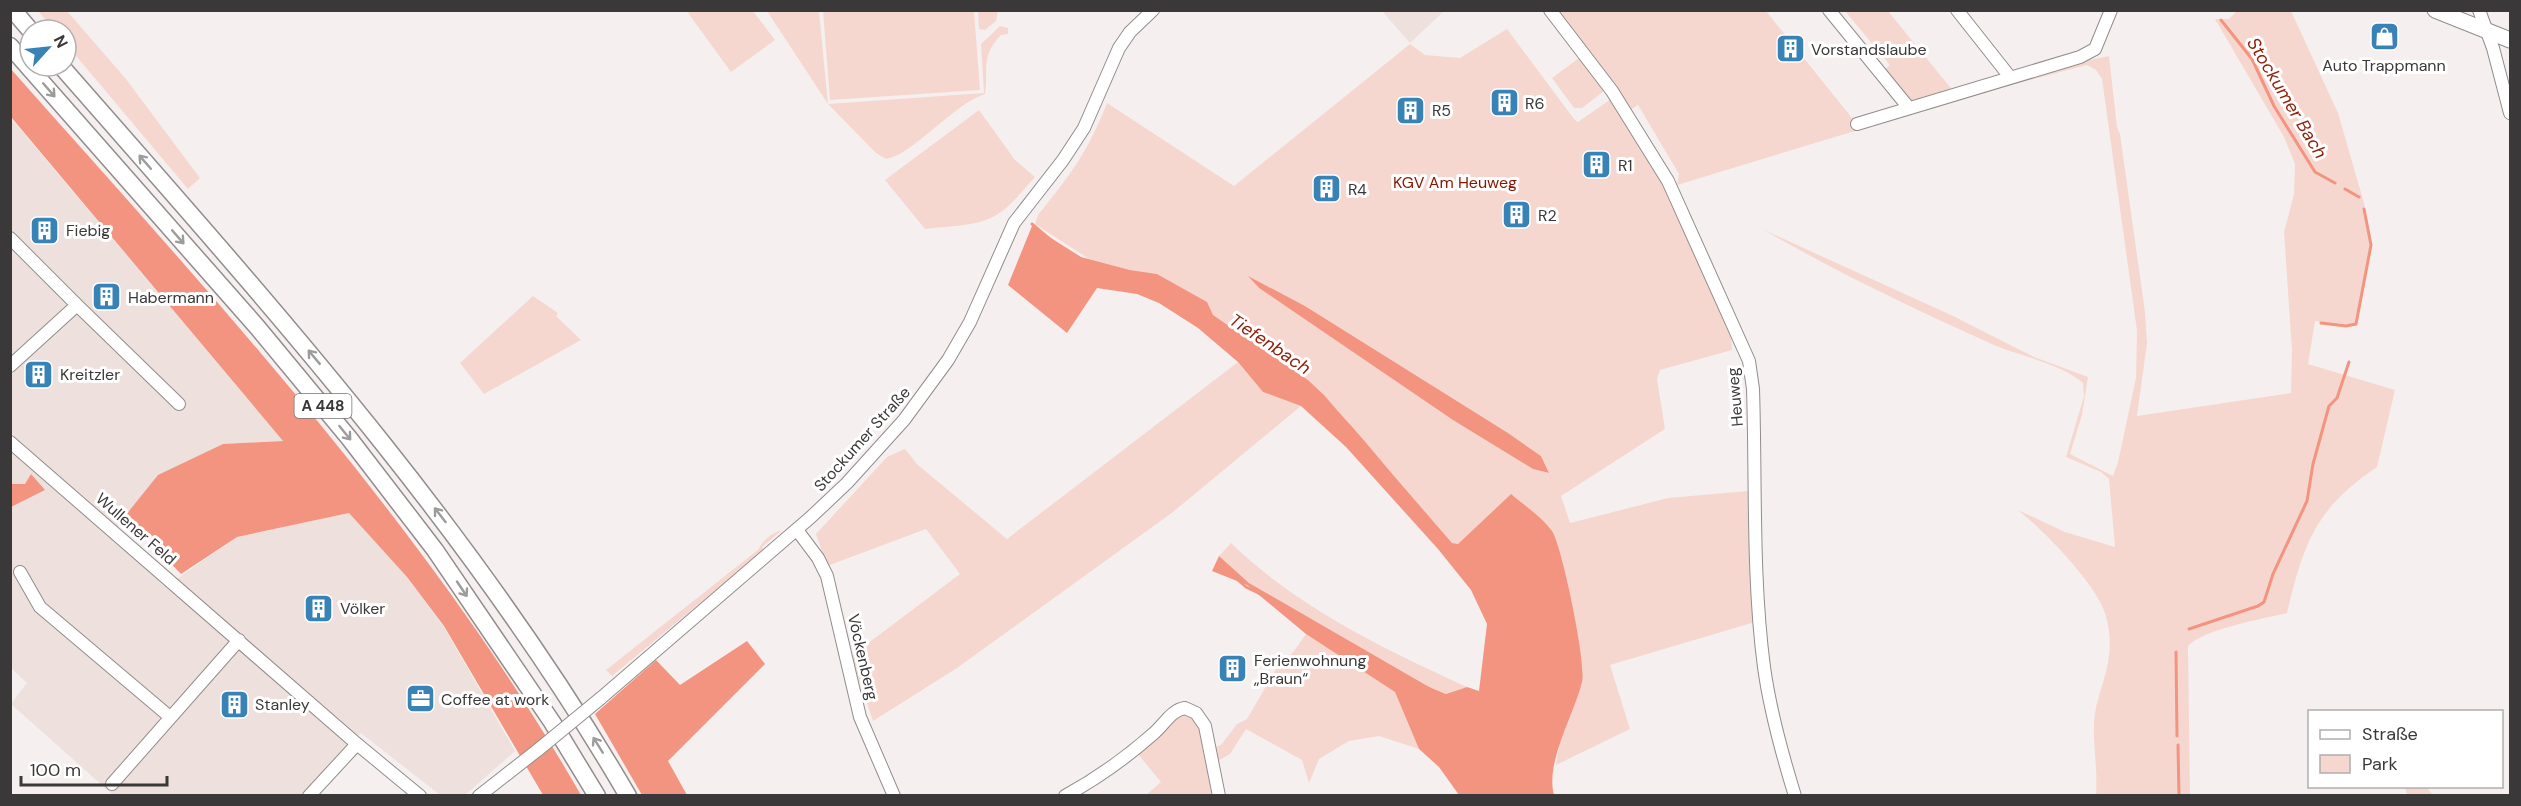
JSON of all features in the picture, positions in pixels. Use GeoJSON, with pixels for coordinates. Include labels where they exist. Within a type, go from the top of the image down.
{"type":"FeatureCollection","features":[{"type":"Feature","properties":{"kind":"highway","name":"A 448"},"geometry":{"type":"LineString","coordinates":[[10,46],[258,328],[349,438],[435,550],[552,722],[597,795]]}},
{"type":"Feature","properties":{"kind":"highway","name":"A 448"},"geometry":{"type":"LineString","coordinates":[[72,78],[275,310],[365,418],[449,527],[573,705],[628,795]]}},
{"type":"Feature","properties":{"kind":"main road"},"geometry":{"type":"LineString","coordinates":[[2435,10],[2511,40]]}},
{"type":"Feature","properties":{"kind":"street","name":"Stockumer Straße"},"geometry":{"type":"LineString","coordinates":[[479,795],[601,698],[796,530],[884,444],[910,413],[948,360],[984,295],[1014,223],[1063,160],[1083,128],[1119,48],[1130,32],[1153,10]]}},
{"type":"Feature","properties":{"kind":"street","name":"Heuweg"},"geometry":{"type":"LineString","coordinates":[[1550,10],[1612,91],[1668,181],[1749,361],[1753,389],[1760,630],[1774,718],[1795,795]]}},
{"type":"Feature","properties":{"kind":"street"},"geometry":{"type":"LineString","coordinates":[[1829,10],[1909,108]]}},
{"type":"Feature","properties":{"kind":"street"},"geometry":{"type":"LineString","coordinates":[[1957,10],[2010,77]]}},
{"type":"Feature","properties":{"kind":"street"},"geometry":{"type":"LineString","coordinates":[[1857,124],[2080,57],[2095,49],[2111,10]]}},
{"type":"Feature","properties":{"kind":"street"},"geometry":{"type":"LineString","coordinates":[[2479,10],[2493,48],[2511,113]]}},
{"type":"Feature","properties":{"kind":"street"},"geometry":{"type":"LineString","coordinates":[[10,238],[180,404]]}},
{"type":"Feature","properties":{"kind":"street"},"geometry":{"type":"LineString","coordinates":[[10,366],[77,305]]}},
{"type":"Feature","properties":{"kind":"street","name":"Wullener Feld"},"geometry":{"type":"LineString","coordinates":[[10,442],[357,744],[420,795]]}},
{"type":"Feature","properties":{"kind":"street","name":"Vöckenberg"},"geometry":{"type":"LineString","coordinates":[[796,530],[818,558],[827,576],[860,717],[894,795]]}},
{"type":"Feature","properties":{"kind":"street"},"geometry":{"type":"LineString","coordinates":[[20,572],[40,607],[170,717]]}},
{"type":"Feature","properties":{"kind":"street"},"geometry":{"type":"LineString","coordinates":[[112,784],[239,640]]}},
{"type":"Feature","properties":{"kind":"street"},"geometry":{"type":"LineString","coordinates":[[1065,795],[1114,765],[1154,733],[1174,713],[1185,708],[1196,713],[1205,726],[1219,795]]}},
{"type":"Feature","properties":{"kind":"street"},"geometry":{"type":"LineString","coordinates":[[309,795],[357,744]]}},
{"type":"Feature","properties":{"kind":"shaded area"},"geometry":{"type":"Polygon","coordinates":[[[1382,11],[1444,11],[1410,43],[1382,11]]]}},
{"type":"Feature","properties":{"kind":"shaded area"},"geometry":{"type":"Polygon","coordinates":[[[10,68],[240,329],[387,508],[456,601],[521,696],[581,795],[543,795],[444,626],[407,577],[349,513],[237,537],[181,574],[125,516],[158,475],[223,444],[283,441],[11,117],[10,68]]]}},
{"type":"Feature","properties":{"kind":"shaded area"},"geometry":{"type":"Polygon","coordinates":[[[10,117],[283,441],[223,444],[158,476],[124,517],[112,538],[165,587],[237,537],[349,513],[407,577],[444,627],[515,751],[465,795],[440,795],[361,733],[304,795],[113,795],[11,704],[27,683],[11,668],[11,507],[45,490],[25,484],[11,484],[10,117]]]}},
{"type":"Feature","properties":{"kind":"shaded area"},"geometry":{"type":"Polygon","coordinates":[[[1032,226],[1081,257],[1130,270],[1157,274],[1207,302],[1213,315],[1308,380],[1324,395],[1452,543],[1458,544],[1511,494],[1548,526],[1562,559],[1583,672],[1578,695],[1553,768],[1554,795],[1459,795],[1439,767],[1419,749],[1395,692],[1306,634],[1247,585],[1212,571],[1219,556],[1249,583],[1443,695],[1467,687],[1479,691],[1487,624],[1471,590],[1438,549],[1346,447],[1301,406],[1263,392],[1238,362],[1198,328],[1159,303],[1137,294],[1097,288],[1067,333],[1008,285],[1032,226]]]}},
{"type":"Feature","properties":{"kind":"shaded area"},"geometry":{"type":"Polygon","coordinates":[[[1248,276],[1305,306],[1508,433],[1541,456],[1549,473],[1533,469],[1453,420],[1259,288],[1248,276]]]}},
{"type":"Feature","properties":{"kind":"shaded area"},"geometry":{"type":"Polygon","coordinates":[[[31,474],[45,490],[11,507],[11,484],[25,484],[31,474]]]}},
{"type":"Feature","properties":{"kind":"shaded area"},"geometry":{"type":"Polygon","coordinates":[[[747,641],[765,664],[668,761],[687,795],[642,795],[595,714],[656,660],[680,685],[747,641]]]}},
{"type":"Feature","properties":{"kind":"green space"},"geometry":{"type":"Polygon","coordinates":[[[692,10],[753,11],[775,40],[731,72],[688,13],[692,10]]]}},
{"type":"Feature","properties":{"kind":"green space"},"geometry":{"type":"Polygon","coordinates":[[[38,11],[67,11],[73,18],[44,18],[38,11]]]}},
{"type":"Feature","properties":{"kind":"green space"},"geometry":{"type":"Polygon","coordinates":[[[767,11],[819,11],[828,104],[767,11]]]}},
{"type":"Feature","properties":{"kind":"green space"},"geometry":{"type":"Polygon","coordinates":[[[823,11],[974,11],[980,90],[830,100],[823,11]]]}},
{"type":"Feature","properties":{"kind":"green space"},"geometry":{"type":"Polygon","coordinates":[[[978,11],[998,11],[996,21],[985,30],[979,29],[978,11]]]}},
{"type":"Feature","properties":{"kind":"green space"},"geometry":{"type":"Polygon","coordinates":[[[1555,11],[1766,11],[1852,118],[1883,110],[1885,118],[2084,61],[2109,56],[2117,127],[2120,134],[2145,312],[2147,343],[2137,416],[2291,393],[2292,351],[2284,232],[2294,194],[2295,164],[2284,137],[2215,19],[2229,19],[2237,11],[2291,11],[2338,113],[2364,203],[2371,244],[2356,324],[2345,326],[2315,321],[2308,364],[2395,390],[2377,467],[2339,498],[2315,529],[2300,567],[2287,613],[2220,630],[2188,646],[2190,795],[2096,795],[2094,722],[2109,655],[2110,636],[2106,618],[2102,606],[2087,581],[2052,542],[2018,510],[2065,532],[2115,547],[2109,479],[2101,472],[2066,457],[2084,396],[2083,383],[2064,371],[1994,345],[1906,305],[1764,230],[1951,315],[2034,357],[2088,377],[2082,415],[2070,454],[2113,476],[2136,378],[2137,331],[2102,79],[2096,70],[2087,65],[1977,94],[1677,185],[1679,174],[1638,105],[1630,110],[1555,11]]]}},
{"type":"Feature","properties":{"kind":"green space"},"geometry":{"type":"Polygon","coordinates":[[[1845,11],[1888,11],[1954,92],[1910,103],[1883,71],[1890,65],[1845,11]]]}},
{"type":"Feature","properties":{"kind":"green space"},"geometry":{"type":"Polygon","coordinates":[[[78,24],[126,79],[200,178],[188,189],[78,58],[78,24]]]}},
{"type":"Feature","properties":{"kind":"green space"},"geometry":{"type":"Polygon","coordinates":[[[1000,26],[1008,28],[1008,34],[1001,35],[990,50],[985,94],[960,108],[896,156],[886,159],[876,153],[828,104],[984,93],[981,44],[1000,26]]]}},
{"type":"Feature","properties":{"kind":"green space","name":"KGV Am Heuweg"},"geometry":{"type":"Polygon","coordinates":[[[1507,29],[1578,122],[1611,99],[1666,191],[1731,334],[1732,350],[1660,370],[1657,379],[1665,429],[1561,496],[1570,523],[1668,498],[1748,491],[1755,622],[1610,665],[1630,729],[1556,765],[1559,748],[1511,494],[1458,544],[1452,543],[1324,395],[1308,380],[1213,315],[1206,302],[1157,274],[1130,270],[1089,259],[1035,224],[1038,215],[1069,175],[1085,149],[1107,103],[1234,186],[1410,44],[1425,55],[1460,58],[1507,29]],[[1250,278],[1259,288],[1453,419],[1533,469],[1549,473],[1541,456],[1508,433],[1305,306],[1250,278]]]}},
{"type":"Feature","properties":{"kind":"green space"},"geometry":{"type":"Polygon","coordinates":[[[1579,58],[1604,91],[1582,108],[1574,108],[1552,78],[1579,58]]]}},
{"type":"Feature","properties":{"kind":"green space"},"geometry":{"type":"Polygon","coordinates":[[[979,110],[1015,160],[1035,177],[1008,206],[990,218],[963,225],[925,229],[885,180],[979,110]]]}},
{"type":"Feature","properties":{"kind":"green space"},"geometry":{"type":"Polygon","coordinates":[[[533,296],[558,313],[556,316],[581,340],[484,394],[460,363],[533,296]]]}},
{"type":"Feature","properties":{"kind":"green space"},"geometry":{"type":"Polygon","coordinates":[[[1238,362],[1263,392],[1301,406],[1173,512],[957,668],[873,721],[851,656],[960,574],[926,529],[827,566],[816,534],[887,457],[905,449],[918,465],[1007,539],[1238,362]]]}},
{"type":"Feature","properties":{"kind":"green space"},"geometry":{"type":"Polygon","coordinates":[[[782,530],[762,547],[764,550],[612,676],[606,670],[759,549],[769,537],[782,530]]]}},
{"type":"Feature","properties":{"kind":"green space"},"geometry":{"type":"Polygon","coordinates":[[[1231,543],[1257,566],[1313,607],[1373,642],[1467,687],[1443,695],[1249,583],[1219,556],[1231,543]]]}},
{"type":"Feature","properties":{"kind":"green space"},"geometry":{"type":"Polygon","coordinates":[[[1306,634],[1396,692],[1419,749],[1379,736],[1349,741],[1319,759],[1309,783],[1302,760],[1246,729],[1230,754],[1216,762],[1213,748],[1221,745],[1237,724],[1247,719],[1276,669],[1294,651],[1306,634]]]}},
{"type":"Feature","properties":{"kind":"green space"},"geometry":{"type":"Polygon","coordinates":[[[1186,714],[1198,723],[1212,795],[1146,795],[1161,782],[1137,753],[1178,716],[1186,714]]]}},
{"type":"Feature","properties":{"kind":"green space"},"geometry":{"type":"Polygon","coordinates":[[[2405,788],[2427,788],[2433,795],[2407,795],[2405,788]]]}},
{"type":"Feature","properties":{"kind":"waterway","name":"Stockumer Bach"},"geometry":{"type":"LineString","coordinates":[[2221,20],[2252,59],[2274,106],[2315,172],[2335,183]]}},
{"type":"Feature","properties":{"kind":"waterway","name":"Stockumer Bach"},"geometry":{"type":"LineString","coordinates":[[2345,189],[2359,197]]}},
{"type":"Feature","properties":{"kind":"waterway","name":"Stockumer Bach"},"geometry":{"type":"LineString","coordinates":[[2321,323],[2346,326],[2356,324],[2371,245],[2364,209]]}},
{"type":"Feature","properties":{"kind":"waterway","name":"Tiefenbach"},"geometry":{"type":"LineString","coordinates":[[1032,224],[1067,254]]}},
{"type":"Feature","properties":{"kind":"waterway","name":"Tiefenbach"},"geometry":{"type":"LineString","coordinates":[[1080,264],[1103,273],[1152,282],[1175,291],[1222,327],[1293,374],[1351,427],[1450,547],[1459,547]]}},
{"type":"Feature","properties":{"kind":"waterway"},"geometry":{"type":"LineString","coordinates":[[1072,279],[1088,269]]}},
{"type":"Feature","properties":{"kind":"waterway","name":"Stockumer Bach"},"geometry":{"type":"LineString","coordinates":[[2189,629],[2264,602],[2273,574],[2307,501],[2313,464],[2329,406],[2337,398],[2349,362]]}},
{"type":"Feature","properties":{"kind":"waterway","name":"Tiefenbach"},"geometry":{"type":"LineString","coordinates":[[1469,544],[1479,540],[1495,543],[1524,537],[1532,555],[1530,584],[1536,593],[1538,607],[1534,626],[1546,665],[1545,688],[1523,735],[1522,746],[1528,759],[1522,770],[1507,779],[1496,796]]}},
{"type":"Feature","properties":{"kind":"waterway"},"geometry":{"type":"LineString","coordinates":[[1229,572],[1246,587],[1273,600],[1380,668],[1458,701],[1499,728],[1508,730],[1522,745]]}},
{"type":"Feature","properties":{"kind":"waterway","name":"Stockumer Bach"},"geometry":{"type":"LineString","coordinates":[[2176,652],[2177,736]]}},
{"type":"Feature","properties":{"kind":"waterway","name":"Stockumer Bach"},"geometry":{"type":"LineString","coordinates":[[2178,745],[2179,796]]}},
{"type":"Feature","properties":{"kind":"place","name":"Auto Trappmann"},"geometry":{"type":"Point","coordinates":[2384,37]}},
{"type":"Feature","properties":{"kind":"place","name":"Vorstandslaube"},"geometry":{"type":"Point","coordinates":[1790,49]}},
{"type":"Feature","properties":{"kind":"place","name":"R6"},"geometry":{"type":"Point","coordinates":[1504,103]}},
{"type":"Feature","properties":{"kind":"place","name":"R5"},"geometry":{"type":"Point","coordinates":[1411,110]}},
{"type":"Feature","properties":{"kind":"place","name":"R1"},"geometry":{"type":"Point","coordinates":[1597,165]}},
{"type":"Feature","properties":{"kind":"place","name":"R4"},"geometry":{"type":"Point","coordinates":[1327,189]}},
{"type":"Feature","properties":{"kind":"place","name":"R2"},"geometry":{"type":"Point","coordinates":[1517,215]}},
{"type":"Feature","properties":{"kind":"place","name":"Fiebig"},"geometry":{"type":"Point","coordinates":[45,230]}},
{"type":"Feature","properties":{"kind":"place","name":"Habermann"},"geometry":{"type":"Point","coordinates":[107,297]}},
{"type":"Feature","properties":{"kind":"place","name":"Kreitzler"},"geometry":{"type":"Point","coordinates":[39,374]}},
{"type":"Feature","properties":{"kind":"place","name":"Völker"},"geometry":{"type":"Point","coordinates":[319,608]}},
{"type":"Feature","properties":{"kind":"place","name":"Ferienwohnung „Braun“"},"geometry":{"type":"Point","coordinates":[1233,669]}},
{"type":"Feature","properties":{"kind":"place","name":"Coffee at work"},"geometry":{"type":"Point","coordinates":[420,699]}},
{"type":"Feature","properties":{"kind":"place","name":"Stanley"},"geometry":{"type":"Point","coordinates":[234,704]}}]}
